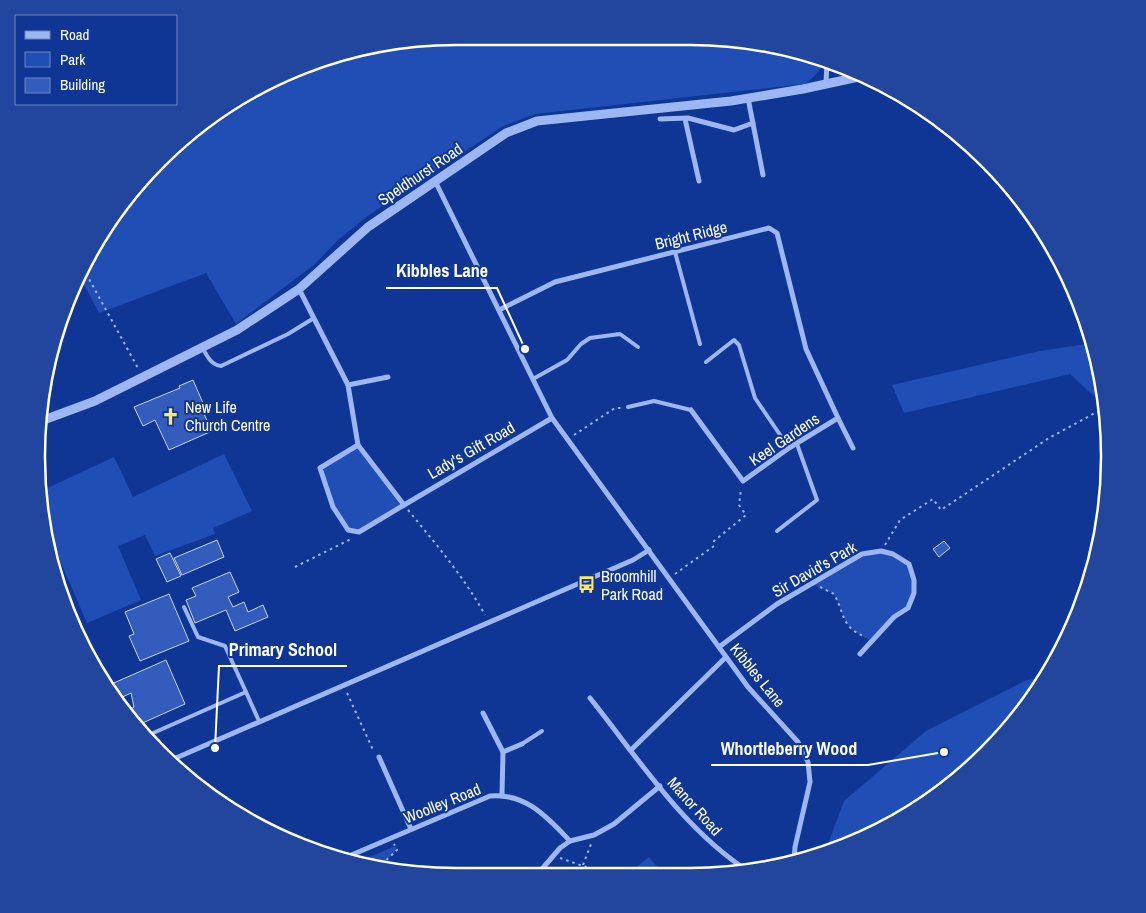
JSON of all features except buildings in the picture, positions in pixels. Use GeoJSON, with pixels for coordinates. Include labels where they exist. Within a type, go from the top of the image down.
{"type":"FeatureCollection","features":[{"type":"Feature","properties":{"kind":"street"},"geometry":{"type":"LineString","coordinates":[[826,84],[827,69]]}},
{"type":"Feature","properties":{"kind":"street","name":"Speldhurst Road"},"geometry":{"type":"LineString","coordinates":[[47,419],[95,401],[237,330],[299,289],[368,227],[436,183],[506,134],[537,121],[748,98],[852,78]]}},
{"type":"Feature","properties":{"kind":"street"},"geometry":{"type":"LineString","coordinates":[[748,98],[763,175]]}},
{"type":"Feature","properties":{"kind":"street"},"geometry":{"type":"LineString","coordinates":[[660,119],[684,118],[734,130],[753,123]]}},
{"type":"Feature","properties":{"kind":"street"},"geometry":{"type":"LineString","coordinates":[[684,118],[699,182]]}},
{"type":"Feature","properties":{"kind":"street","name":"Kibbles Lane"},"geometry":{"type":"LineString","coordinates":[[436,183],[552,418],[748,687],[798,742],[808,762],[810,782],[795,854]]}},
{"type":"Feature","properties":{"kind":"street","name":"Bright Ridge"},"geometry":{"type":"LineString","coordinates":[[499,310],[555,282],[769,228],[776,233],[806,349]]}},
{"type":"Feature","properties":{"kind":"street"},"geometry":{"type":"LineString","coordinates":[[299,289],[348,384],[358,445],[404,505]]}},
{"type":"Feature","properties":{"kind":"street","name":"Keel Gardens"},"geometry":{"type":"LineString","coordinates":[[806,349],[853,448]]}},
{"type":"Feature","properties":{"kind":"street"},"geometry":{"type":"LineString","coordinates":[[348,384],[388,377]]}},
{"type":"Feature","properties":{"kind":"street","name":"Keel Gardens"},"geometry":{"type":"LineString","coordinates":[[691,410],[742,482],[789,448],[838,418]]}},
{"type":"Feature","properties":{"kind":"street","name":"Lady's Gift Road"},"geometry":{"type":"LineString","coordinates":[[359,532],[552,418]]}},
{"type":"Feature","properties":{"kind":"street"},"geometry":{"type":"LineString","coordinates":[[358,445],[320,468],[333,507],[348,530],[359,532]]}},
{"type":"Feature","properties":{"kind":"street"},"geometry":{"type":"LineString","coordinates":[[177,758],[633,560],[649,550]]}},
{"type":"Feature","properties":{"kind":"street","name":"Sir David's Park"},"geometry":{"type":"LineString","coordinates":[[719,646],[777,604],[862,554],[881,551],[893,554],[909,564],[914,580],[914,593],[908,608],[894,617],[860,654]]}},
{"type":"Feature","properties":{"kind":"street"},"geometry":{"type":"LineString","coordinates":[[631,750],[726,657]]}},
{"type":"Feature","properties":{"kind":"street","name":"Manor Road"},"geometry":{"type":"LineString","coordinates":[[590,698],[697,830],[723,855],[738,865]]}},
{"type":"Feature","properties":{"kind":"street"},"geometry":{"type":"LineString","coordinates":[[483,713],[503,752],[502,795]]}},
{"type":"Feature","properties":{"kind":"street"},"geometry":{"type":"LineString","coordinates":[[503,752],[522,744]]}},
{"type":"Feature","properties":{"kind":"street"},"geometry":{"type":"LineString","coordinates":[[379,757],[411,829]]}},
{"type":"Feature","properties":{"kind":"street"},"geometry":{"type":"LineString","coordinates":[[543,868],[554,854],[570,841],[594,835],[614,824],[660,786]]}},
{"type":"Feature","properties":{"kind":"street","name":"Woolley Road"},"geometry":{"type":"LineString","coordinates":[[352,854],[490,796],[502,795],[525,801],[544,814],[570,841]]}},
{"type":"Feature","properties":{"kind":"lane"},"geometry":{"type":"LineString","coordinates":[[675,252],[700,344]]}},
{"type":"Feature","properties":{"kind":"lane"},"geometry":{"type":"LineString","coordinates":[[202,347],[211,362],[216,366],[221,366],[288,334],[314,318]]}},
{"type":"Feature","properties":{"kind":"lane"},"geometry":{"type":"LineString","coordinates":[[533,379],[567,360],[581,344],[590,338],[620,334],[638,348]]}},
{"type":"Feature","properties":{"kind":"lane"},"geometry":{"type":"LineString","coordinates":[[706,362],[734,340],[739,345],[755,398],[789,448]]}},
{"type":"Feature","properties":{"kind":"lane"},"geometry":{"type":"LineString","coordinates":[[628,407],[654,401],[691,410]]}},
{"type":"Feature","properties":{"kind":"lane"},"geometry":{"type":"LineString","coordinates":[[778,531],[817,500],[797,444]]}},
{"type":"Feature","properties":{"kind":"lane"},"geometry":{"type":"LineString","coordinates":[[184,608],[198,637],[225,646],[259,721]]}},
{"type":"Feature","properties":{"kind":"lane"},"geometry":{"type":"LineString","coordinates":[[152,733],[246,692]]}},
{"type":"Feature","properties":{"kind":"lane"},"geometry":{"type":"LineString","coordinates":[[522,744],[542,731]]}},
{"type":"Feature","properties":{"kind":"path"},"geometry":{"type":"LineString","coordinates":[[87,274],[142,377]]}},
{"type":"Feature","properties":{"kind":"path"},"geometry":{"type":"LineString","coordinates":[[568,439],[615,408],[628,407]]}},
{"type":"Feature","properties":{"kind":"path"},"geometry":{"type":"LineString","coordinates":[[881,551],[900,520],[933,499],[941,510],[1048,438],[1098,411]]}},
{"type":"Feature","properties":{"kind":"path"},"geometry":{"type":"LineString","coordinates":[[669,578],[714,546],[714,541],[746,515],[739,505],[742,482]]}},
{"type":"Feature","properties":{"kind":"path"},"geometry":{"type":"LineString","coordinates":[[404,505],[448,557],[472,591],[490,622]]}},
{"type":"Feature","properties":{"kind":"path"},"geometry":{"type":"LineString","coordinates":[[295,567],[347,542],[359,532]]}},
{"type":"Feature","properties":{"kind":"path"},"geometry":{"type":"LineString","coordinates":[[811,584],[834,594],[847,626],[856,634],[871,640]]}},
{"type":"Feature","properties":{"kind":"path"},"geometry":{"type":"LineString","coordinates":[[343,684],[375,754],[379,757]]}},
{"type":"Feature","properties":{"kind":"path"},"geometry":{"type":"LineString","coordinates":[[554,854],[583,866],[594,835]]}},
{"type":"Feature","properties":{"kind":"path"},"geometry":{"type":"LineString","coordinates":[[385,861],[397,850],[391,837]]}},
{"type":"Feature","properties":{"kind":"green space"},"geometry":{"type":"Polygon","coordinates":[[[456,45],[716,46],[770,53],[821,67],[817,74],[804,84],[535,114],[503,126],[369,215],[338,240],[315,264],[236,324],[206,273],[99,313],[83,283],[114,228],[147,185],[185,147],[228,114],[274,87],[324,67],[376,53],[430,46],[456,45]]]}},
{"type":"Feature","properties":{"kind":"green space"},"geometry":{"type":"Polygon","coordinates":[[[1085,344],[1096,398],[1070,374],[904,413],[892,385],[1040,351],[1085,344]]]}},
{"type":"Feature","properties":{"kind":"green space"},"geometry":{"type":"Polygon","coordinates":[[[358,445],[404,505],[359,532],[348,530],[333,507],[320,468],[358,445]]]}},
{"type":"Feature","properties":{"kind":"green space"},"geometry":{"type":"Polygon","coordinates":[[[224,454],[252,511],[213,528],[215,534],[155,556],[145,535],[118,546],[141,600],[87,623],[57,553],[47,488],[114,457],[133,497],[224,454]]]}},
{"type":"Feature","properties":{"kind":"green space"},"geometry":{"type":"Polygon","coordinates":[[[881,551],[909,564],[913,590],[906,608],[871,640],[849,627],[834,594],[811,584],[862,554],[881,551]]]}},
{"type":"Feature","properties":{"kind":"green space"},"geometry":{"type":"Polygon","coordinates":[[[1036,679],[999,728],[961,766],[918,799],[895,813],[872,826],[828,844],[844,801],[926,731],[1027,680],[1036,679]]]}},
{"type":"Feature","properties":{"kind":"green space"},"geometry":{"type":"Polygon","coordinates":[[[395,846],[397,850],[385,861],[367,858],[395,846]]]}},
{"type":"Feature","properties":{"kind":"green space"},"geometry":{"type":"Polygon","coordinates":[[[649,857],[658,868],[635,868],[649,857]]]}},
{"type":"Feature","properties":{"kind":"place","name":"Kibbles Lane"},"geometry":{"type":"Point","coordinates":[525,349]}},
{"type":"Feature","properties":{"kind":"place","name":"New Life Church Centre"},"geometry":{"type":"Point","coordinates":[171,416]}},
{"type":"Feature","properties":{"kind":"place","name":"Broomhill Park Road"},"geometry":{"type":"Point","coordinates":[587,585]}},
{"type":"Feature","properties":{"kind":"place","name":"Primary School"},"geometry":{"type":"Point","coordinates":[215,748]}},
{"type":"Feature","properties":{"kind":"place","name":"Whortleberry Wood"},"geometry":{"type":"Point","coordinates":[944,752]}}]}
